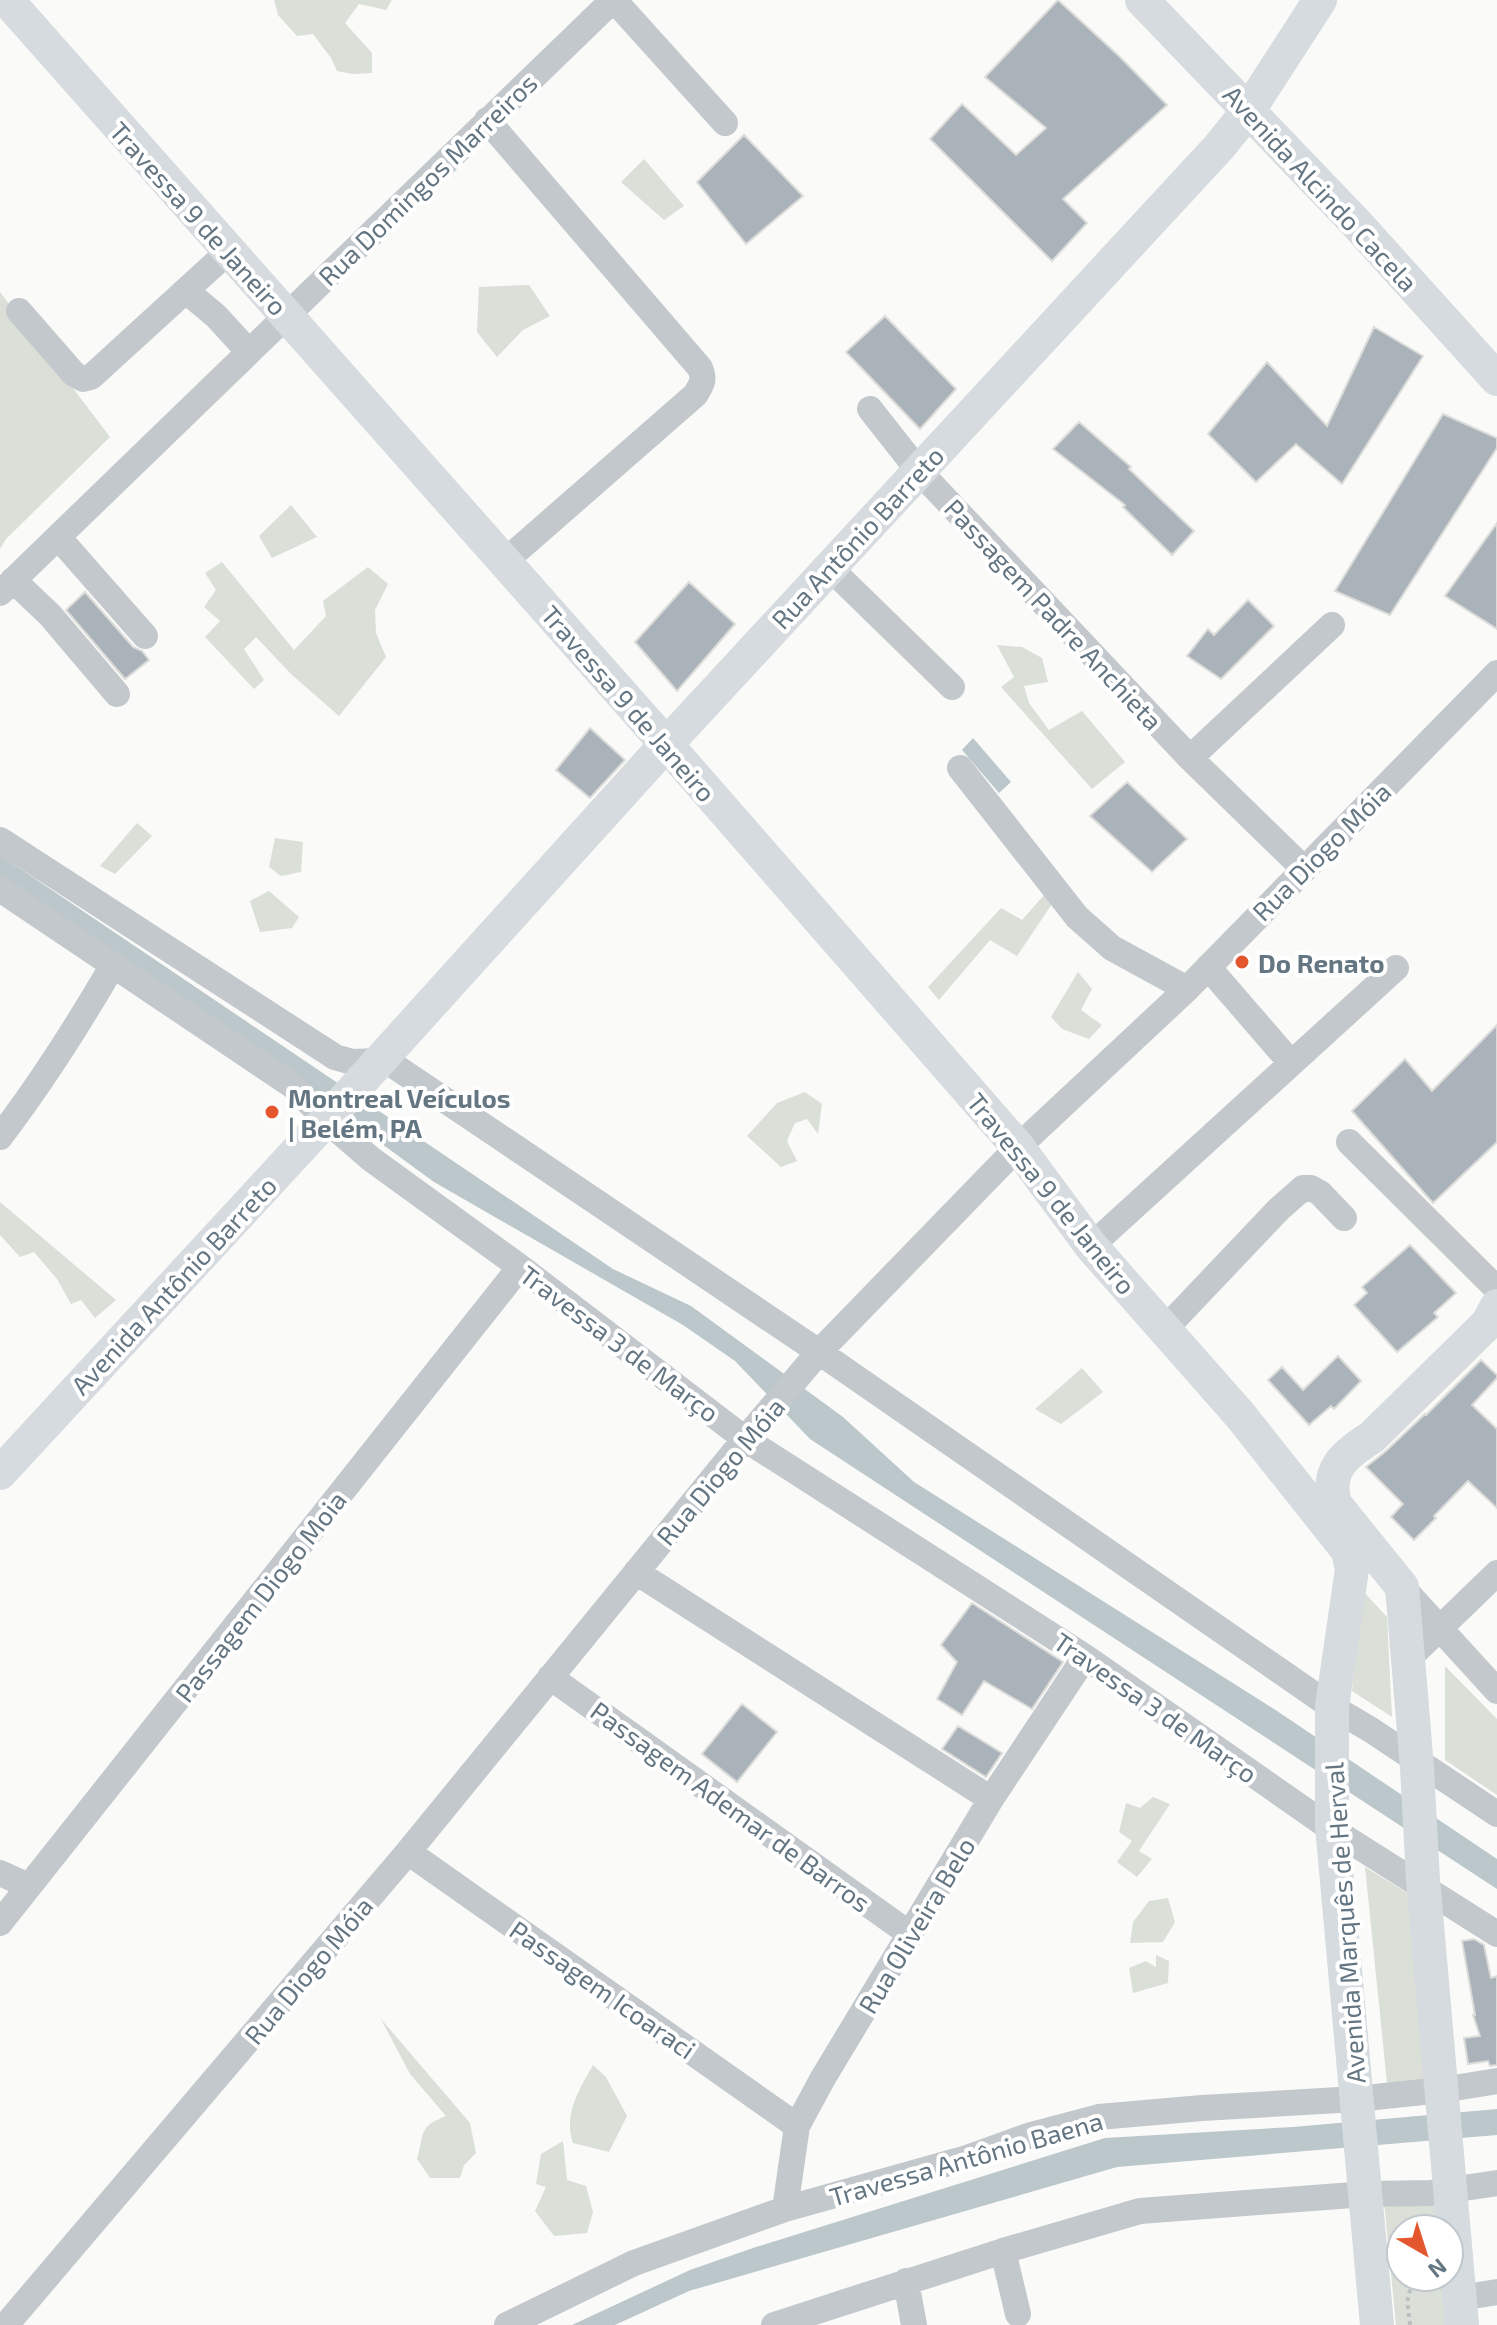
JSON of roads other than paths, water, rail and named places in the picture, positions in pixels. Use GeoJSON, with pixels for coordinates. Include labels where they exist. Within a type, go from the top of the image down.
{"type":"FeatureCollection","features":[{"type":"Feature","properties":{"kind":"main road","name":"Travessa 9 de Janeiro"},"geometry":{"type":"LineString","coordinates":[[7,0],[666,744],[1018,1147],[1091,1246],[1240,1415]]}},
{"type":"Feature","properties":{"kind":"main road","name":"Avenida Alcindo Cacela"},"geometry":{"type":"LineString","coordinates":[[1142,0],[1356,223],[1497,379]]}},
{"type":"Feature","properties":{"kind":"main road","name":"Rua Antônio Barreto"},"geometry":{"type":"LineString","coordinates":[[379,1060],[918,470],[1219,147],[1249,110],[1320,0]]}},
{"type":"Feature","properties":{"kind":"main road","name":"Avenida Antônio Barreto"},"geometry":{"type":"LineString","coordinates":[[0,1473],[379,1060]]}},
{"type":"Feature","properties":{"kind":"main road"},"geometry":{"type":"LineString","coordinates":[[1461,2312],[1402,1587],[1335,1504],[1330,1488],[1342,1458],[1372,1437],[1494,1321]]}},
{"type":"Feature","properties":{"kind":"main road"},"geometry":{"type":"LineString","coordinates":[[1240,1415],[1304,1461],[1317,1463],[1330,1459],[1372,1437]]}},
{"type":"Feature","properties":{"kind":"main road","name":"Avenida Marquês de Herval"},"geometry":{"type":"LineString","coordinates":[[1240,1415],[1348,1551],[1352,1569],[1332,1709],[1332,1828],[1377,2325]]}},
{"type":"Feature","properties":{"kind":"street"},"geometry":{"type":"LineString","coordinates":[[613,0],[725,123]]}},
{"type":"Feature","properties":{"kind":"street","name":"Rua Domingos Marreiros"},"geometry":{"type":"LineString","coordinates":[[7,586],[613,0]]}},
{"type":"Feature","properties":{"kind":"street"},"geometry":{"type":"LineString","coordinates":[[487,120],[700,368],[703,376],[703,383],[695,395],[504,562]]}},
{"type":"Feature","properties":{"kind":"street"},"geometry":{"type":"LineString","coordinates":[[19,311],[74,374],[83,379],[91,377],[229,251]]}},
{"type":"Feature","properties":{"kind":"street"},"geometry":{"type":"LineString","coordinates":[[186,291],[216,316],[249,352]]}},
{"type":"Feature","properties":{"kind":"street","name":"Passagem Padre Anchieta"},"geometry":{"type":"LineString","coordinates":[[870,409],[918,470],[1190,758],[1303,868]]}},
{"type":"Feature","properties":{"kind":"street"},"geometry":{"type":"LineString","coordinates":[[58,537],[145,636]]}},
{"type":"Feature","properties":{"kind":"street"},"geometry":{"type":"LineString","coordinates":[[829,567],[952,687]]}},
{"type":"Feature","properties":{"kind":"street"},"geometry":{"type":"LineString","coordinates":[[7,586],[50,615],[117,694]]}},
{"type":"Feature","properties":{"kind":"street"},"geometry":{"type":"LineString","coordinates":[[1190,758],[1332,625]]}},
{"type":"Feature","properties":{"kind":"street","name":"Rua Diogo Móia"},"geometry":{"type":"LineString","coordinates":[[6,2325],[408,1852],[816,1356],[1018,1147],[1187,989],[1497,673]]}},
{"type":"Feature","properties":{"kind":"street"},"geometry":{"type":"LineString","coordinates":[[960,768],[1077,917],[1112,948],[1187,989]]}},
{"type":"Feature","properties":{"kind":"street"},"geometry":{"type":"LineString","coordinates":[[0,840],[335,1057],[352,1062],[379,1060],[1332,1709],[1497,1814]]}},
{"type":"Feature","properties":{"kind":"street","name":"Travessa 3 de Março"},"geometry":{"type":"LineString","coordinates":[[0,889],[293,1086],[329,1116],[371,1159],[753,1430],[1332,1828],[1424,1884],[1497,1934]]}},
{"type":"Feature","properties":{"kind":"street"},"geometry":{"type":"LineString","coordinates":[[0,1137],[44,1077],[113,965]]}},
{"type":"Feature","properties":{"kind":"street"},"geometry":{"type":"LineString","coordinates":[[1208,967],[1291,1063]]}},
{"type":"Feature","properties":{"kind":"street"},"geometry":{"type":"LineString","coordinates":[[1091,1246],[1396,968]]}},
{"type":"Feature","properties":{"kind":"street"},"geometry":{"type":"LineString","coordinates":[[1349,1142],[1497,1289]]}},
{"type":"Feature","properties":{"kind":"street"},"geometry":{"type":"LineString","coordinates":[[1165,1329],[1279,1209],[1303,1188],[1320,1193],[1344,1218]]}},
{"type":"Feature","properties":{"kind":"street","name":"Passagem Diogo Moia"},"geometry":{"type":"LineString","coordinates":[[0,1923],[520,1267]]}},
{"type":"Feature","properties":{"kind":"street"},"geometry":{"type":"LineString","coordinates":[[636,1572],[991,1799]]}},
{"type":"Feature","properties":{"kind":"street"},"geometry":{"type":"LineString","coordinates":[[1408,1659],[1497,1573]]}},
{"type":"Feature","properties":{"kind":"street"},"geometry":{"type":"LineString","coordinates":[[1402,1587],[1497,1691]]}},
{"type":"Feature","properties":{"kind":"street","name":"Rua Oliveira Belo"},"geometry":{"type":"LineString","coordinates":[[785,2209],[797,2126],[823,2078],[991,1799],[1085,1657]]}},
{"type":"Feature","properties":{"kind":"street","name":"Passagem Ademar de Barros"},"geometry":{"type":"LineString","coordinates":[[550,1677],[911,1935]]}},
{"type":"Feature","properties":{"kind":"street","name":"Passagem Icoaraci"},"geometry":{"type":"LineString","coordinates":[[408,1852],[797,2126]]}},
{"type":"Feature","properties":{"kind":"street"},"geometry":{"type":"LineString","coordinates":[[0,1873],[29,1886]]}},
{"type":"Feature","properties":{"kind":"street","name":"Travessa Antônio Baena"},"geometry":{"type":"LineString","coordinates":[[507,2325],[634,2263],[785,2209],[1099,2117],[1202,2108],[1356,2108],[1443,2094],[1497,2081]]}},
{"type":"Feature","properties":{"kind":"street"},"geometry":{"type":"LineString","coordinates":[[774,2325],[906,2281],[1140,2211],[1365,2190],[1497,2183]]}},
{"type":"Feature","properties":{"kind":"street"},"geometry":{"type":"LineString","coordinates":[[1003,2251],[1018,2314]]}},
{"type":"Feature","properties":{"kind":"street"},"geometry":{"type":"LineString","coordinates":[[906,2281],[914,2325]]}},
{"type":"Feature","properties":{"kind":"street"},"geometry":{"type":"LineString","coordinates":[[1461,2312],[1497,2292]]}},
{"type":"Feature","properties":{"kind":"place","name":"Do Renato"},"geometry":{"type":"Point","coordinates":[1242,962]}},
{"type":"Feature","properties":{"kind":"place","name":"Montreal Veículos | Belém, PA"},"geometry":{"type":"Point","coordinates":[272,1112]}}]}
